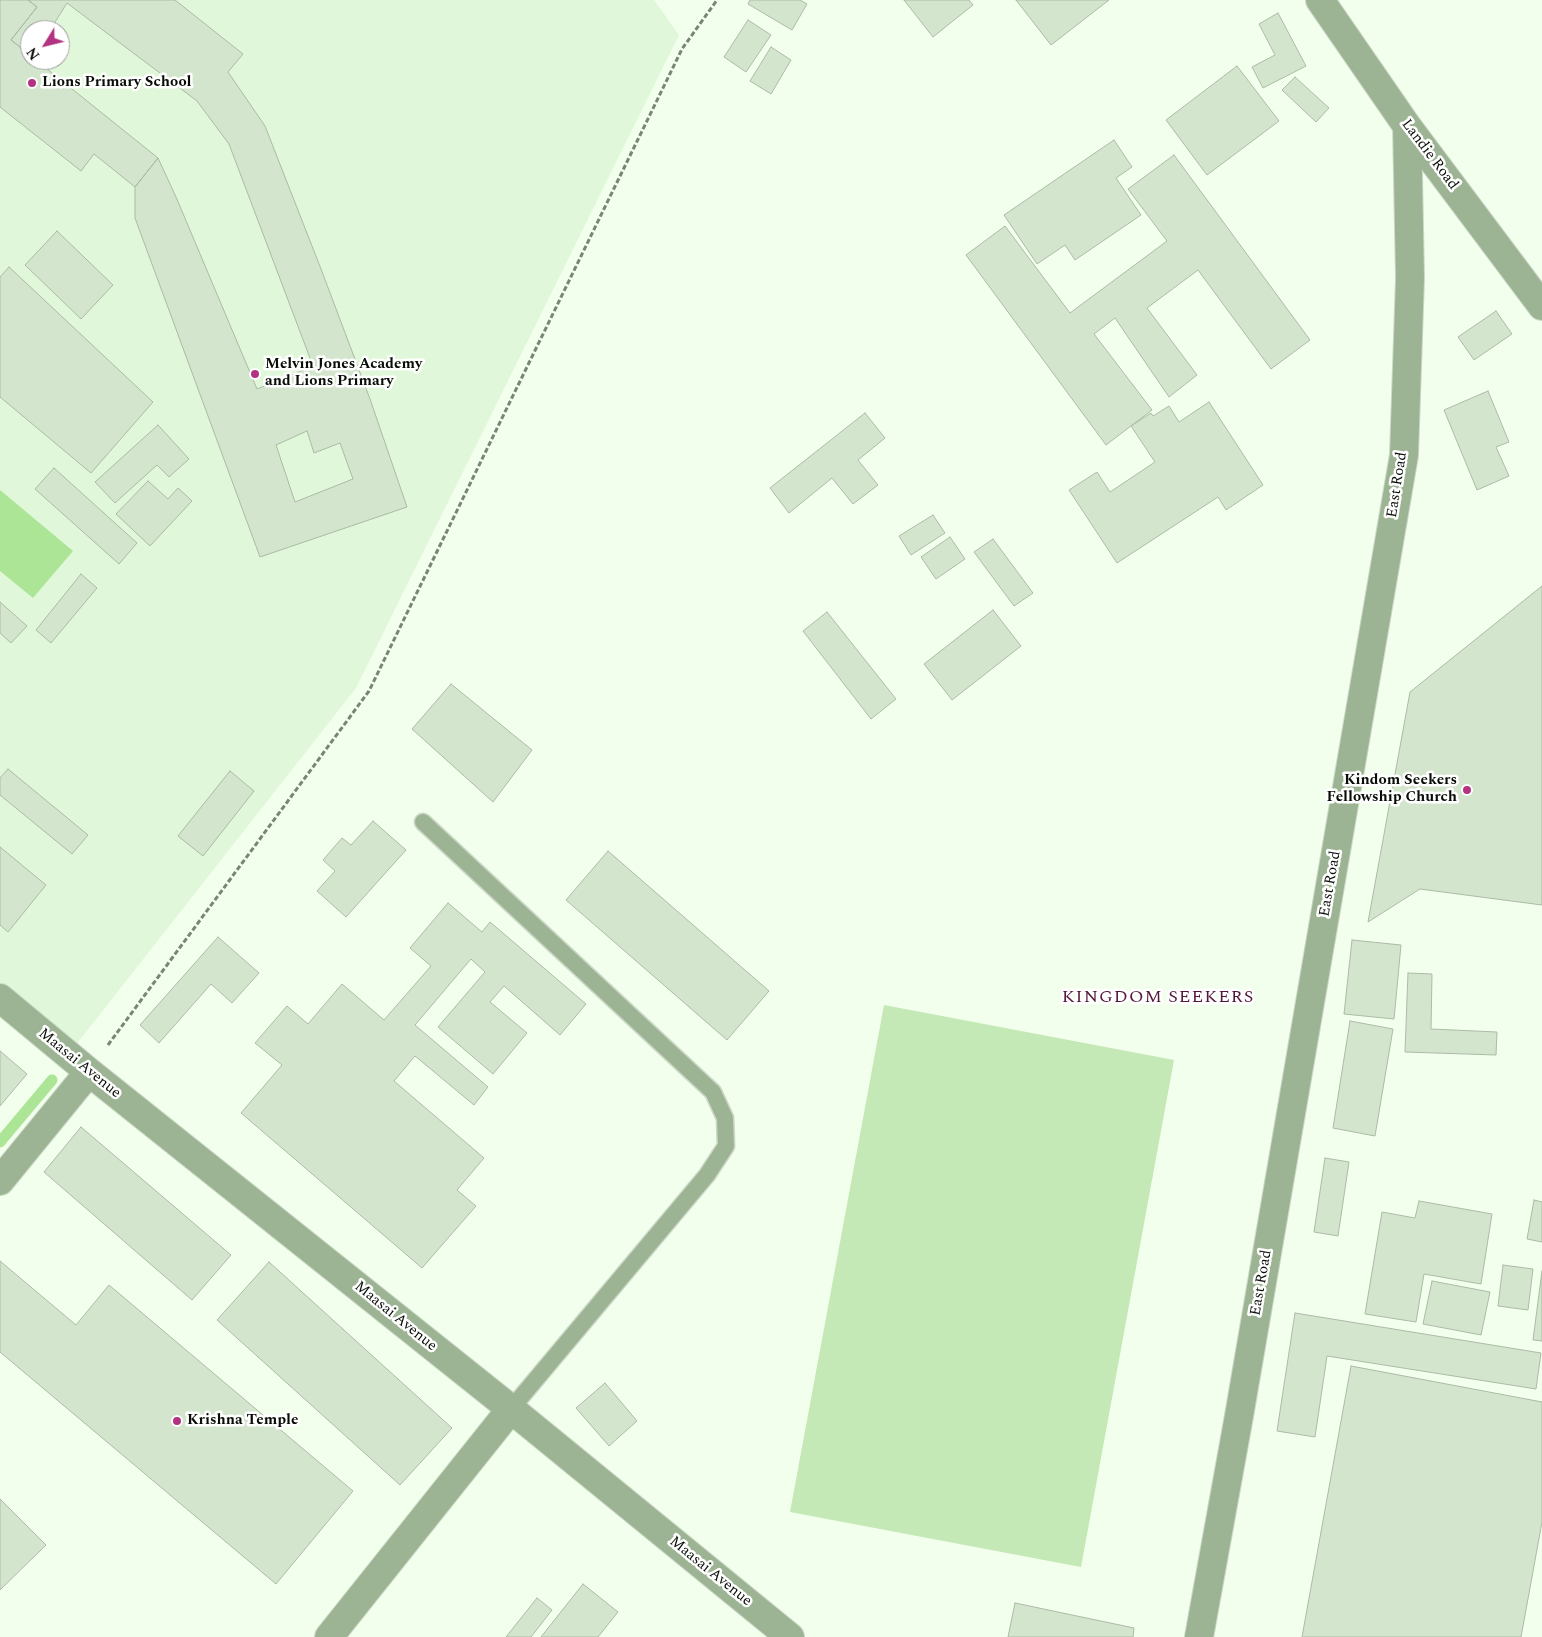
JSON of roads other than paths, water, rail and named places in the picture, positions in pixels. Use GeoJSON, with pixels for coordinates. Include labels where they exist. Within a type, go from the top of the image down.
{"type":"FeatureCollection","features":[{"type":"Feature","properties":{"kind":"street","name":"Landie Road"},"geometry":{"type":"LineString","coordinates":[[1320,0],[1407,126],[1542,306]]}},
{"type":"Feature","properties":{"kind":"street","name":"East Road"},"geometry":{"type":"LineString","coordinates":[[1199,1637],[1404,455],[1410,278],[1407,126]]}},
{"type":"Feature","properties":{"kind":"street","name":"Maasai Avenue"},"geometry":{"type":"LineString","coordinates":[[0,998],[89,1072],[511,1410],[790,1637]]}},
{"type":"Feature","properties":{"kind":"street"},"geometry":{"type":"LineString","coordinates":[[0,1181],[89,1072]]}},
{"type":"Feature","properties":{"kind":"street"},"geometry":{"type":"LineString","coordinates":[[329,1637],[511,1410]]}},
{"type":"Feature","properties":{"kind":"lane"},"geometry":{"type":"LineString","coordinates":[[423,822],[713,1092],[726,1118],[726,1146],[707,1175],[511,1410]]}},
{"type":"Feature","properties":{"kind":"waterway"},"geometry":{"type":"LineString","coordinates":[[0,1142],[52,1080]]}},
{"type":"Feature","properties":{"kind":"place","name":"Lions Primary School"},"geometry":{"type":"Point","coordinates":[32,83]}},
{"type":"Feature","properties":{"kind":"place","name":"Melvin Jones Academy and Lions Primary"},"geometry":{"type":"Point","coordinates":[255,374]}},
{"type":"Feature","properties":{"kind":"place","name":"Kindom Seekers Fellowship Church"},"geometry":{"type":"Point","coordinates":[1467,790]}},
{"type":"Feature","properties":{"kind":"place","name":"Krishna Temple"},"geometry":{"type":"Point","coordinates":[177,1421]}},
{"type":"Feature","properties":{"kind":"district","name":"KINGDOM SEEKERS"},"geometry":{"type":"Point","coordinates":[1158,998]}}]}
